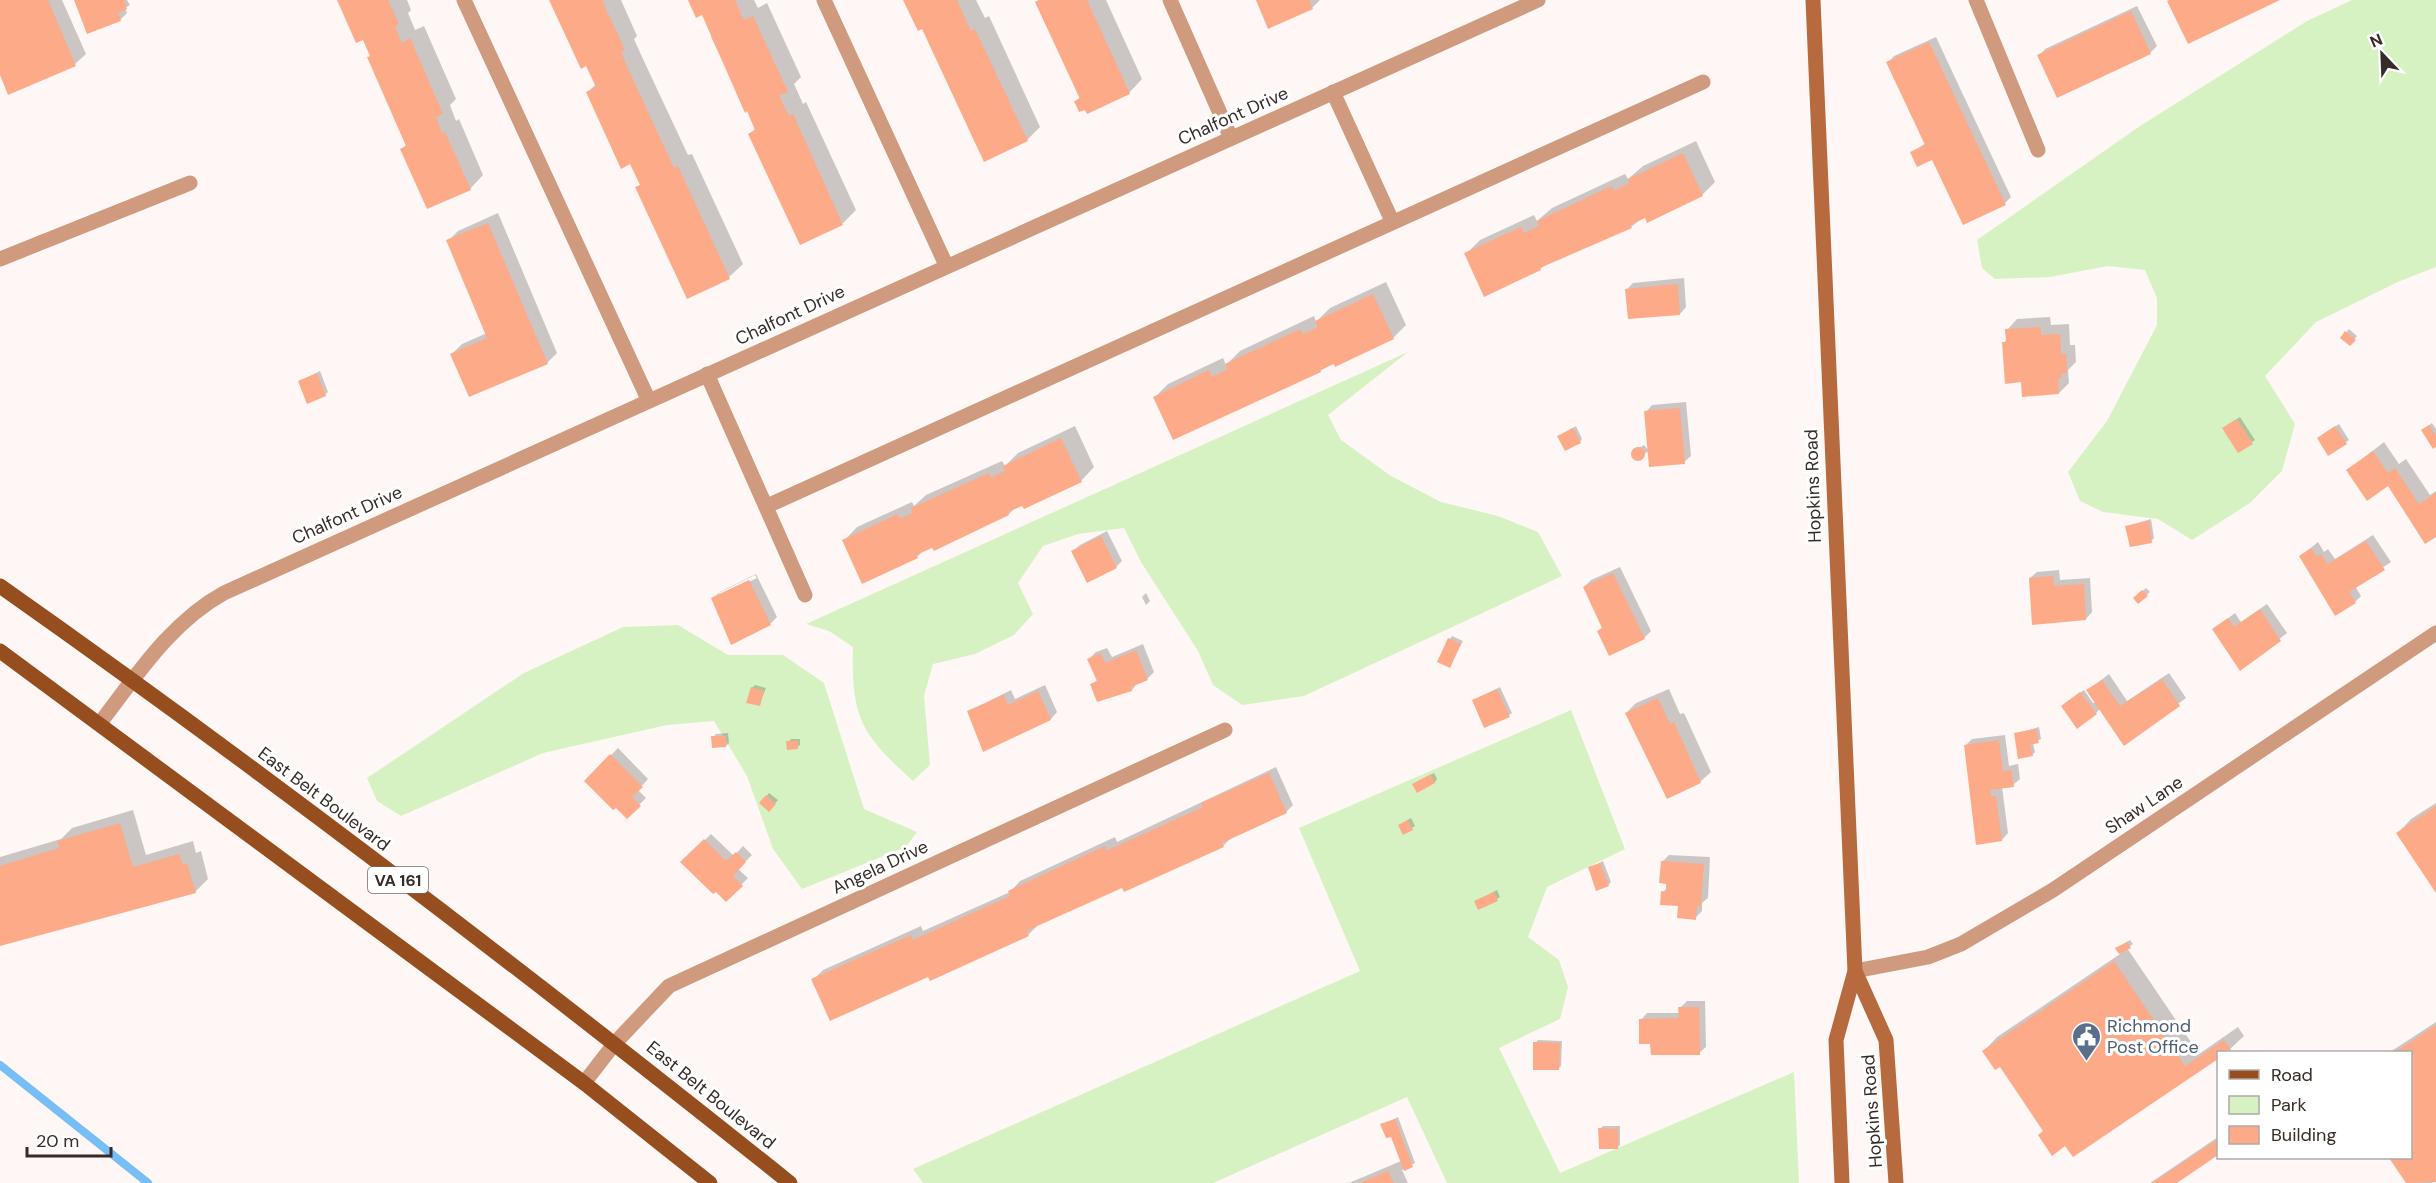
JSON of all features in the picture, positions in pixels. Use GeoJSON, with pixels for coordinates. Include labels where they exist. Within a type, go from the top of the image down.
{"type":"FeatureCollection","features":[{"type":"Feature","properties":{"kind":"main road","name":"Hopkins Road"},"geometry":{"type":"LineString","coordinates":[[1813,0],[1855,971],[1836,1040],[1842,1183]]}},
{"type":"Feature","properties":{"kind":"main road","name":"East Belt Boulevard"},"geometry":{"type":"LineString","coordinates":[[2,592],[133,680],[615,1043],[790,1183]]}},
{"type":"Feature","properties":{"kind":"main road","name":"VA 161"},"geometry":{"type":"LineString","coordinates":[[0,651],[584,1083],[710,1183]]}},
{"type":"Feature","properties":{"kind":"main road","name":"Hopkins Road"},"geometry":{"type":"LineString","coordinates":[[1855,971],[1886,1040],[1896,1183]]}},
{"type":"Feature","properties":{"kind":"street"},"geometry":{"type":"LineString","coordinates":[[465,0],[649,400]]}},
{"type":"Feature","properties":{"kind":"street"},"geometry":{"type":"LineString","coordinates":[[824,0],[946,265]]}},
{"type":"Feature","properties":{"kind":"street"},"geometry":{"type":"LineString","coordinates":[[1170,0],[1231,138]]}},
{"type":"Feature","properties":{"kind":"street","name":"Chalfont Drive"},"geometry":{"type":"LineString","coordinates":[[100,723],[182,623],[201,606],[224,593],[1534,1]]}},
{"type":"Feature","properties":{"kind":"street"},"geometry":{"type":"LineString","coordinates":[[1979,1],[2038,150]]}},
{"type":"Feature","properties":{"kind":"street"},"geometry":{"type":"LineString","coordinates":[[767,506],[1703,82]]}},
{"type":"Feature","properties":{"kind":"street"},"geometry":{"type":"LineString","coordinates":[[1333,92],[1392,221]]}},
{"type":"Feature","properties":{"kind":"street"},"geometry":{"type":"LineString","coordinates":[[0,259],[190,183]]}},
{"type":"Feature","properties":{"kind":"street"},"geometry":{"type":"LineString","coordinates":[[707,375],[805,595]]}},
{"type":"Feature","properties":{"kind":"street","name":"Shaw Lane"},"geometry":{"type":"LineString","coordinates":[[1855,971],[1928,957],[1962,944],[2053,890],[2436,633]]}},
{"type":"Feature","properties":{"kind":"street","name":"Angela Drive"},"geometry":{"type":"LineString","coordinates":[[584,1083],[615,1043],[669,986],[1225,730]]}},
{"type":"Feature","properties":{"kind":"green space"},"geometry":{"type":"Polygon","coordinates":[[[2352,0],[2436,0],[2436,267],[2400,281],[2316,322],[2265,376],[2295,424],[2282,471],[2250,503],[2192,540],[2158,519],[2103,512],[2080,501],[2068,472],[2107,421],[2157,325],[2157,298],[2145,270],[2108,266],[2050,277],[1995,279],[1982,268],[1977,240],[2140,126],[2307,21],[2352,0]]]}},
{"type":"Feature","properties":{"kind":"green space"},"geometry":{"type":"Polygon","coordinates":[[[1408,352],[1328,415],[1341,440],[1391,476],[1441,502],[1498,516],[1538,532],[1562,576],[1304,696],[1242,705],[1213,685],[1198,651],[1141,562],[1124,528],[1078,534],[1043,546],[1018,583],[1033,614],[1014,635],[975,654],[933,664],[924,696],[930,765],[913,781],[895,765],[871,737],[857,708],[854,691],[853,647],[829,631],[806,624],[1408,352]]]}},
{"type":"Feature","properties":{"kind":"green space"},"geometry":{"type":"Polygon","coordinates":[[[678,625],[728,655],[783,655],[824,683],[864,809],[917,832],[906,847],[802,889],[773,849],[747,776],[714,721],[667,725],[543,753],[401,816],[377,801],[367,778],[524,673],[623,627],[678,625]]]}},
{"type":"Feature","properties":{"kind":"green space"},"geometry":{"type":"Polygon","coordinates":[[[1571,710],[1625,849],[1547,887],[1528,937],[1559,960],[1568,987],[1560,1019],[1499,1048],[1560,1173],[1794,1072],[1799,1183],[1447,1183],[1407,1097],[1213,1183],[923,1183],[913,1169],[1360,971],[1299,828],[1571,710]]]}},
{"type":"Feature","properties":{"kind":"building"},"geometry":{"type":"Polygon","coordinates":[[[0,0],[48,0],[76,66],[8,95],[0,75],[0,0]]]}},
{"type":"Feature","properties":{"kind":"building"},"geometry":{"type":"Polygon","coordinates":[[[74,0],[124,0],[127,9],[118,13],[121,21],[87,34],[74,0]]]}},
{"type":"Feature","properties":{"kind":"building"},"geometry":{"type":"Polygon","coordinates":[[[337,0],[388,0],[399,24],[395,26],[402,43],[410,38],[443,114],[436,117],[442,133],[445,132],[471,190],[427,209],[400,149],[406,146],[367,57],[370,56],[363,40],[356,43],[337,0]]]}},
{"type":"Feature","properties":{"kind":"building"},"geometry":{"type":"Polygon","coordinates":[[[549,0],[602,0],[625,50],[621,52],[630,73],[674,168],[678,166],[730,279],[687,299],[635,187],[640,185],[630,164],[621,169],[586,92],[596,87],[586,66],[581,69],[549,0]]]}},
{"type":"Feature","properties":{"kind":"building"},"geometry":{"type":"Polygon","coordinates":[[[688,0],[735,0],[744,20],[753,16],[788,92],[779,95],[789,116],[793,114],[843,225],[800,245],[748,134],[755,130],[747,111],[745,113],[702,15],[696,18],[688,0]]]}},
{"type":"Feature","properties":{"kind":"building"},"geometry":{"type":"Polygon","coordinates":[[[903,0],[957,0],[971,31],[975,29],[1028,141],[984,162],[922,29],[918,31],[903,0]]]}},
{"type":"Feature","properties":{"kind":"building"},"geometry":{"type":"Polygon","coordinates":[[[1039,0],[1087,0],[1130,94],[1087,114],[1085,110],[1079,112],[1074,101],[1080,99],[1035,2],[1039,0]]]}},
{"type":"Feature","properties":{"kind":"building"},"geometry":{"type":"Polygon","coordinates":[[[1256,0],[1309,0],[1313,9],[1268,29],[1256,0]]]}},
{"type":"Feature","properties":{"kind":"building"},"geometry":{"type":"Polygon","coordinates":[[[2169,0],[2280,0],[2188,44],[2167,1],[2169,0]]]}},
{"type":"Feature","properties":{"kind":"building"},"geometry":{"type":"Polygon","coordinates":[[[2131,11],[2151,54],[2057,98],[2037,55],[2131,11]]]}},
{"type":"Feature","properties":{"kind":"building"},"geometry":{"type":"Polygon","coordinates":[[[1929,42],[2006,205],[1963,225],[1932,160],[1917,167],[1910,152],[1925,145],[1886,62],[1929,42]]]}},
{"type":"Feature","properties":{"kind":"building"},"geometry":{"type":"Polygon","coordinates":[[[1683,153],[1703,196],[1647,223],[1645,218],[1630,225],[1632,228],[1540,268],[1541,270],[1484,297],[1464,253],[1521,227],[1524,233],[1539,226],[1537,221],[1612,186],[1614,191],[1629,183],[1628,179],[1683,153]]]}},
{"type":"Feature","properties":{"kind":"building"},"geometry":{"type":"Polygon","coordinates":[[[488,223],[548,364],[469,397],[450,354],[487,338],[446,240],[488,223]]]}},
{"type":"Feature","properties":{"kind":"building"},"geometry":{"type":"Polygon","coordinates":[[[1678,284],[1680,315],[1628,319],[1625,289],[1678,284]]]}},
{"type":"Feature","properties":{"kind":"building"},"geometry":{"type":"Polygon","coordinates":[[[1373,294],[1394,339],[1335,367],[1334,364],[1320,370],[1321,372],[1173,440],[1153,397],[1209,370],[1212,377],[1228,369],[1225,364],[1300,329],[1303,334],[1318,327],[1315,321],[1373,294]]]}},
{"type":"Feature","properties":{"kind":"building"},"geometry":{"type":"Polygon","coordinates":[[[2041,327],[2041,335],[2060,334],[2061,354],[2066,354],[2067,373],[2061,374],[2061,379],[2058,379],[2059,394],[2022,397],[2021,382],[2005,384],[2002,342],[2006,342],[2005,329],[2041,327]]]}},
{"type":"Feature","properties":{"kind":"building"},"geometry":{"type":"Polygon","coordinates":[[[2345,331],[2356,340],[2350,346],[2340,338],[2345,331]]]}},
{"type":"Feature","properties":{"kind":"building"},"geometry":{"type":"Polygon","coordinates":[[[317,373],[326,396],[307,404],[298,381],[317,373]]]}},
{"type":"Feature","properties":{"kind":"building"},"geometry":{"type":"Polygon","coordinates":[[[1680,408],[1685,464],[1649,467],[1644,411],[1680,408]]]}},
{"type":"Feature","properties":{"kind":"building"},"geometry":{"type":"Polygon","coordinates":[[[2237,419],[2253,444],[2238,453],[2222,428],[2237,419]]]}},
{"type":"Feature","properties":{"kind":"building"},"geometry":{"type":"Polygon","coordinates":[[[2429,425],[2436,436],[2436,447],[2433,449],[2421,430],[2429,425]]]}},
{"type":"Feature","properties":{"kind":"building"},"geometry":{"type":"Polygon","coordinates":[[[2335,426],[2347,444],[2328,456],[2317,438],[2335,426]]]}},
{"type":"Feature","properties":{"kind":"building"},"geometry":{"type":"Polygon","coordinates":[[[1573,428],[1581,443],[1565,451],[1557,436],[1573,428]]]}},
{"type":"Feature","properties":{"kind":"building"},"geometry":{"type":"Polygon","coordinates":[[[1061,438],[1082,482],[1024,509],[1022,506],[1008,512],[1009,515],[934,551],[932,548],[916,555],[918,558],[862,584],[842,540],[898,514],[900,519],[913,513],[911,508],[989,473],[991,478],[1005,471],[1003,466],[1061,438]]]}},
{"type":"Feature","properties":{"kind":"building"},"geometry":{"type":"Polygon","coordinates":[[[1638,447],[1643,449],[1645,454],[1643,459],[1638,461],[1633,459],[1631,454],[1633,449],[1638,447]]]}},
{"type":"Feature","properties":{"kind":"building"},"geometry":{"type":"Polygon","coordinates":[[[2373,451],[2388,473],[2395,468],[2419,504],[2436,493],[2436,537],[2425,544],[2388,486],[2367,501],[2346,470],[2373,451]]]}},
{"type":"Feature","properties":{"kind":"building"},"geometry":{"type":"Polygon","coordinates":[[[2149,521],[2152,543],[2130,547],[2125,526],[2149,521]]]}},
{"type":"Feature","properties":{"kind":"building"},"geometry":{"type":"Polygon","coordinates":[[[1101,536],[1117,568],[1087,583],[1071,551],[1101,536]]]}},
{"type":"Feature","properties":{"kind":"building"},"geometry":{"type":"Polygon","coordinates":[[[2366,541],[2385,570],[2349,592],[2356,603],[2335,616],[2299,556],[2311,548],[2317,557],[2321,554],[2328,564],[2366,541]]]}},
{"type":"Feature","properties":{"kind":"building"},"geometry":{"type":"Polygon","coordinates":[[[1613,573],[1645,639],[1609,656],[1597,631],[1602,628],[1583,587],[1613,573]]]}},
{"type":"Feature","properties":{"kind":"building"},"geometry":{"type":"Polygon","coordinates":[[[2053,576],[2054,586],[2084,584],[2086,620],[2032,625],[2029,578],[2053,576]]]}},
{"type":"Feature","properties":{"kind":"building"},"geometry":{"type":"Polygon","coordinates":[[[749,580],[771,625],[731,645],[711,598],[749,580]]]}},
{"type":"Feature","properties":{"kind":"building"},"geometry":{"type":"Polygon","coordinates":[[[2142,590],[2148,596],[2138,604],[2133,598],[2142,590]]]}},
{"type":"Feature","properties":{"kind":"building"},"geometry":{"type":"Polygon","coordinates":[[[2260,609],[2281,641],[2240,671],[2212,629],[2228,618],[2234,627],[2260,609]]]}},
{"type":"Feature","properties":{"kind":"building"},"geometry":{"type":"Polygon","coordinates":[[[1448,638],[1461,644],[1450,668],[1437,662],[1448,638]]]}},
{"type":"Feature","properties":{"kind":"building"},"geometry":{"type":"Polygon","coordinates":[[[1136,650],[1148,680],[1131,687],[1132,691],[1097,702],[1090,684],[1097,681],[1087,659],[1101,653],[1105,663],[1136,650]]]}},
{"type":"Feature","properties":{"kind":"building"},"geometry":{"type":"Polygon","coordinates":[[[2162,679],[2180,706],[2124,746],[2086,690],[2102,680],[2120,706],[2162,679]]]}},
{"type":"Feature","properties":{"kind":"building"},"geometry":{"type":"Polygon","coordinates":[[[751,687],[764,691],[760,706],[746,703],[751,687]]]}},
{"type":"Feature","properties":{"kind":"building"},"geometry":{"type":"Polygon","coordinates":[[[1497,689],[1510,717],[1484,728],[1472,700],[1497,689]]]}},
{"type":"Feature","properties":{"kind":"building"},"geometry":{"type":"Polygon","coordinates":[[[1038,691],[1051,720],[983,752],[967,711],[1004,695],[1008,705],[1038,691]]]}},
{"type":"Feature","properties":{"kind":"building"},"geometry":{"type":"Polygon","coordinates":[[[2080,692],[2097,714],[2077,729],[2061,706],[2080,692]]]}},
{"type":"Feature","properties":{"kind":"building"},"geometry":{"type":"Polygon","coordinates":[[[1658,698],[1670,724],[1674,722],[1701,783],[1667,799],[1625,713],[1658,698]]]}},
{"type":"Feature","properties":{"kind":"building"},"geometry":{"type":"Polygon","coordinates":[[[2036,729],[2039,743],[2030,745],[2033,756],[2018,759],[2014,733],[2036,729]]]}},
{"type":"Feature","properties":{"kind":"building"},"geometry":{"type":"Polygon","coordinates":[[[711,736],[726,736],[726,747],[712,748],[711,736]]]}},
{"type":"Feature","properties":{"kind":"building"},"geometry":{"type":"Polygon","coordinates":[[[1999,740],[2003,771],[2011,770],[2014,787],[1990,790],[1991,796],[1996,796],[2002,841],[1976,845],[1964,745],[1999,740]]]}},
{"type":"Feature","properties":{"kind":"building"},"geometry":{"type":"Polygon","coordinates":[[[786,741],[798,741],[798,749],[787,750],[786,741]]]}},
{"type":"Feature","properties":{"kind":"building"},"geometry":{"type":"Polygon","coordinates":[[[610,754],[643,787],[632,797],[641,806],[627,819],[616,808],[613,810],[584,781],[610,754]]]}},
{"type":"Feature","properties":{"kind":"building"},"geometry":{"type":"Polygon","coordinates":[[[1269,773],[1287,813],[1222,843],[1224,847],[1124,892],[1122,888],[1026,931],[1029,936],[930,981],[928,977],[830,1021],[811,979],[911,935],[913,940],[1010,896],[1008,891],[1105,846],[1106,851],[1203,807],[1201,803],[1269,773]]]}},
{"type":"Feature","properties":{"kind":"building"},"geometry":{"type":"Polygon","coordinates":[[[1431,774],[1435,783],[1417,793],[1412,784],[1431,774]]]}},
{"type":"Feature","properties":{"kind":"building"},"geometry":{"type":"Polygon","coordinates":[[[766,795],[776,804],[769,812],[759,803],[766,795]]]}},
{"type":"Feature","properties":{"kind":"building"},"geometry":{"type":"Polygon","coordinates":[[[2436,806],[2436,893],[2396,833],[2436,806]]]}},
{"type":"Feature","properties":{"kind":"building"},"geometry":{"type":"Polygon","coordinates":[[[1408,820],[1413,830],[1403,835],[1398,825],[1408,820]]]}},
{"type":"Feature","properties":{"kind":"building"},"geometry":{"type":"Polygon","coordinates":[[[120,823],[133,867],[179,854],[183,865],[187,863],[196,893],[0,946],[0,866],[59,848],[57,841],[120,823]]]}},
{"type":"Feature","properties":{"kind":"building"},"geometry":{"type":"Polygon","coordinates":[[[704,839],[726,861],[736,852],[746,862],[733,876],[743,886],[726,902],[716,892],[713,894],[680,862],[704,839]]]}},
{"type":"Feature","properties":{"kind":"building"},"geometry":{"type":"Polygon","coordinates":[[[1661,861],[1704,864],[1701,906],[1697,906],[1696,920],[1677,918],[1678,906],[1660,905],[1661,891],[1666,892],[1666,884],[1659,883],[1661,861]]]}},
{"type":"Feature","properties":{"kind":"building"},"geometry":{"type":"Polygon","coordinates":[[[1600,863],[1609,886],[1596,891],[1588,867],[1600,863]]]}},
{"type":"Feature","properties":{"kind":"building"},"geometry":{"type":"Polygon","coordinates":[[[1494,892],[1498,901],[1478,910],[1474,901],[1494,892]]]}},
{"type":"Feature","properties":{"kind":"building"},"geometry":{"type":"Polygon","coordinates":[[[2127,942],[2131,948],[2119,954],[2115,948],[2127,942]]]}},
{"type":"Feature","properties":{"kind":"building","name":"Richmond Post Office"},"geometry":{"type":"Polygon","coordinates":[[[2114,961],[2185,1066],[2224,1040],[2231,1050],[2217,1051],[2217,1060],[2073,1157],[2065,1146],[2052,1156],[2038,1135],[2043,1131],[2000,1067],[1995,1070],[1982,1051],[2114,961]]]}},
{"type":"Feature","properties":{"kind":"building"},"geometry":{"type":"Polygon","coordinates":[[[1678,1007],[1699,1007],[1700,1055],[1651,1055],[1650,1044],[1639,1044],[1639,1019],[1679,1018],[1678,1007]]]}},
{"type":"Feature","properties":{"kind":"building"},"geometry":{"type":"Polygon","coordinates":[[[2436,1025],[2436,1182],[2406,1183],[2390,1159],[2412,1159],[2412,1051],[2397,1051],[2436,1025]]]}},
{"type":"Feature","properties":{"kind":"building"},"geometry":{"type":"Polygon","coordinates":[[[1533,1042],[1560,1043],[1559,1070],[1533,1070],[1533,1042]]]}},
{"type":"Feature","properties":{"kind":"building"},"geometry":{"type":"Polygon","coordinates":[[[1395,1119],[1413,1167],[1404,1171],[1391,1137],[1386,1138],[1380,1124],[1395,1119]]]}},
{"type":"Feature","properties":{"kind":"building"},"geometry":{"type":"Polygon","coordinates":[[[1598,1128],[1618,1129],[1618,1149],[1599,1149],[1598,1128]]]}},
{"type":"Feature","properties":{"kind":"building"},"geometry":{"type":"Polygon","coordinates":[[[2217,1140],[2217,1156],[2177,1183],[2152,1183],[2217,1140]]]}},
{"type":"Feature","properties":{"kind":"building"},"geometry":{"type":"Polygon","coordinates":[[[1388,1171],[1394,1183],[1360,1183],[1388,1171]]]}},
{"type":"Feature","properties":{"kind":"waterway"},"geometry":{"type":"LineString","coordinates":[[0,1065],[148,1183]]}},
{"type":"Feature","properties":{"kind":"place","name":"Richmond Post Office"},"geometry":{"type":"Point","coordinates":[2086,1062]}}]}
